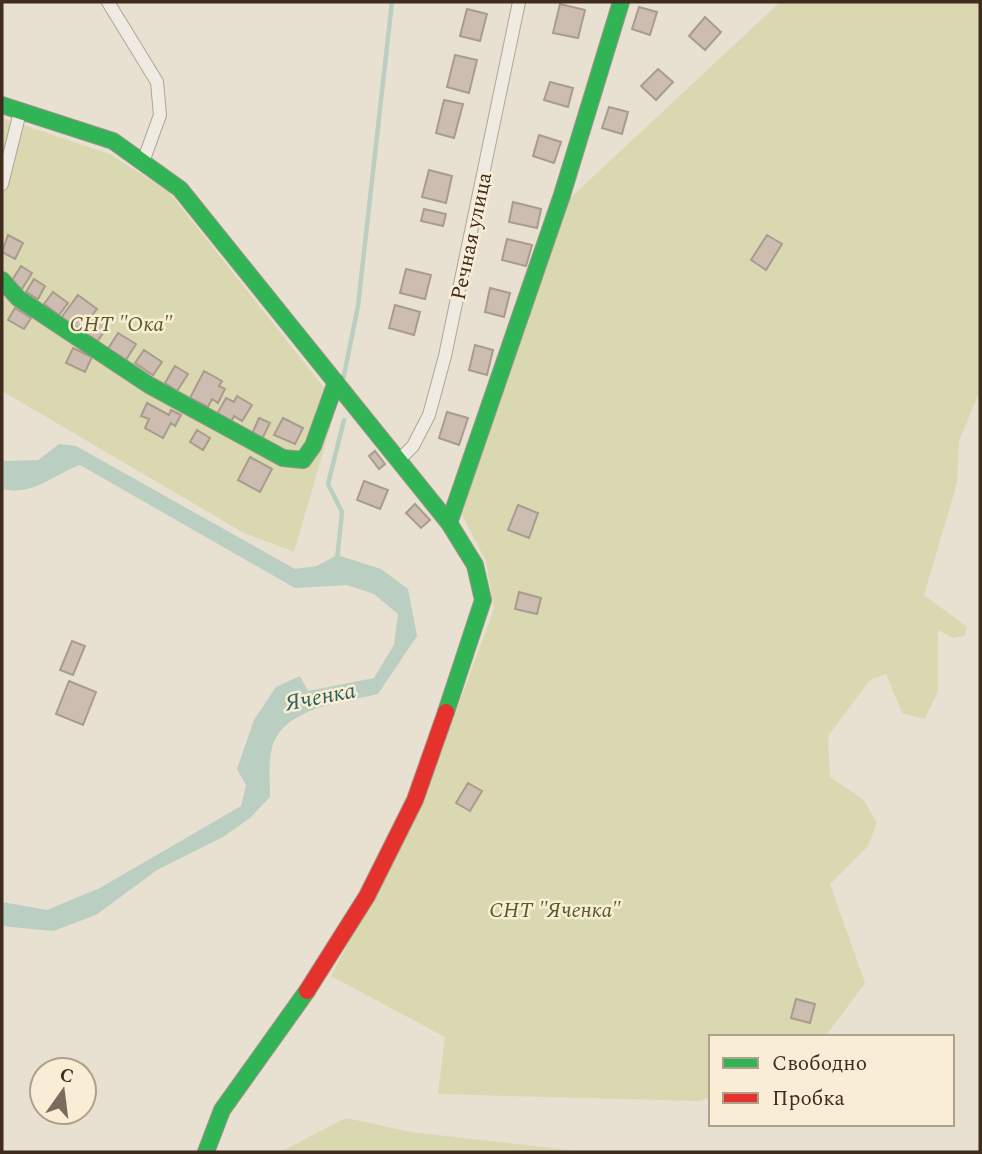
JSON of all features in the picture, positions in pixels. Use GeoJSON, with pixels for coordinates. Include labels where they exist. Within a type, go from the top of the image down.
{"type":"FeatureCollection","features":[{"type":"Feature","properties":{"kind":"street"},"geometry":{"type":"LineString","coordinates":[[108,2],[157,82],[160,115],[142,162]]}},
{"type":"Feature","properties":{"kind":"street","name":"Речная улица"},"geometry":{"type":"LineString","coordinates":[[399,460],[413,446],[429,415],[445,356],[519,2]]}},
{"type":"Feature","properties":{"kind":"street"},"geometry":{"type":"LineString","coordinates":[[449,523],[562,195],[621,2]]}},
{"type":"Feature","properties":{"kind":"street"},"geometry":{"type":"LineString","coordinates":[[2,105],[113,141],[180,188],[449,523],[480,576],[484,600],[415,800],[367,896],[312,984],[222,1110],[206,1152]]}},
{"type":"Feature","properties":{"kind":"street"},"geometry":{"type":"LineString","coordinates":[[2,184],[20,111]]}},
{"type":"Feature","properties":{"kind":"street"},"geometry":{"type":"LineString","coordinates":[[2,279],[18,298],[149,385],[283,458],[303,460],[313,446],[336,382]]}},
{"type":"Feature","properties":{"kind":"green space","name":"СНТ \"Яченка\""},"geometry":{"type":"Polygon","coordinates":[[[780,2],[980,2],[980,390],[959,441],[957,483],[924,595],[967,627],[964,636],[953,638],[938,630],[938,691],[925,719],[902,713],[886,674],[870,680],[828,736],[830,777],[864,800],[877,823],[868,846],[830,884],[865,983],[826,1035],[709,1035],[709,1098],[697,1101],[438,1094],[445,1037],[331,976],[423,801],[494,609],[486,561],[461,513],[566,202],[780,2]]]}},
{"type":"Feature","properties":{"kind":"green space","name":"СНТ \"Ока\""},"geometry":{"type":"Polygon","coordinates":[[[2,118],[110,154],[169,192],[337,404],[294,552],[244,533],[2,391],[2,118]]]}},
{"type":"Feature","properties":{"kind":"green space"},"geometry":{"type":"Polygon","coordinates":[[[346,1118],[411,1132],[586,1152],[280,1152],[346,1118]]]}},
{"type":"Feature","properties":{"kind":"water","name":"Яченка"},"geometry":{"type":"Polygon","coordinates":[[[59,444],[76,446],[295,569],[317,566],[337,555],[381,569],[408,589],[417,636],[378,694],[316,709],[288,723],[278,734],[272,748],[270,797],[250,818],[223,837],[157,870],[96,915],[53,931],[2,926],[2,902],[47,910],[100,888],[241,806],[246,785],[237,769],[254,720],[276,687],[300,676],[308,691],[374,678],[394,645],[398,614],[374,594],[347,585],[295,588],[80,465],[24,490],[2,489],[2,458],[5,461],[38,460],[59,444]]]}},
{"type":"Feature","properties":{"kind":"building"},"geometry":{"type":"Polygon","coordinates":[[[560,4],[585,10],[578,38],[553,33],[560,4]]]}},
{"type":"Feature","properties":{"kind":"building"},"geometry":{"type":"Polygon","coordinates":[[[639,7],[657,12],[650,35],[632,29],[639,7]]]}},
{"type":"Feature","properties":{"kind":"building"},"geometry":{"type":"Polygon","coordinates":[[[467,9],[487,14],[480,41],[460,36],[467,9]]]}},
{"type":"Feature","properties":{"kind":"building"},"geometry":{"type":"Polygon","coordinates":[[[705,17],[721,32],[705,50],[689,36],[705,17]]]}},
{"type":"Feature","properties":{"kind":"building"},"geometry":{"type":"Polygon","coordinates":[[[455,55],[477,60],[469,93],[447,87],[455,55]]]}},
{"type":"Feature","properties":{"kind":"building"},"geometry":{"type":"Polygon","coordinates":[[[658,69],[673,82],[656,100],[641,86],[658,69]]]}},
{"type":"Feature","properties":{"kind":"building"},"geometry":{"type":"Polygon","coordinates":[[[550,82],[573,88],[568,107],[544,100],[550,82]]]}},
{"type":"Feature","properties":{"kind":"building"},"geometry":{"type":"Polygon","coordinates":[[[444,100],[463,104],[454,138],[436,133],[444,100]]]}},
{"type":"Feature","properties":{"kind":"building"},"geometry":{"type":"Polygon","coordinates":[[[609,107],[628,112],[622,134],[602,128],[609,107]]]}},
{"type":"Feature","properties":{"kind":"building"},"geometry":{"type":"Polygon","coordinates":[[[539,135],[561,142],[554,163],[533,156],[539,135]]]}},
{"type":"Feature","properties":{"kind":"building"},"geometry":{"type":"Polygon","coordinates":[[[429,170],[452,176],[446,203],[422,197],[429,170]]]}},
{"type":"Feature","properties":{"kind":"building"},"geometry":{"type":"Polygon","coordinates":[[[513,202],[541,209],[537,228],[509,222],[513,202]]]}},
{"type":"Feature","properties":{"kind":"building"},"geometry":{"type":"Polygon","coordinates":[[[424,209],[446,214],[443,226],[421,221],[424,209]]]}},
{"type":"Feature","properties":{"kind":"building"},"geometry":{"type":"Polygon","coordinates":[[[8,235],[23,243],[15,259],[2,252],[8,235]]]}},
{"type":"Feature","properties":{"kind":"building"},"geometry":{"type":"Polygon","coordinates":[[[767,235],[782,244],[766,270],[751,260],[767,235]]]}},
{"type":"Feature","properties":{"kind":"building"},"geometry":{"type":"Polygon","coordinates":[[[507,239],[532,245],[526,266],[502,260],[507,239]]]}},
{"type":"Feature","properties":{"kind":"building"},"geometry":{"type":"Polygon","coordinates":[[[21,266],[32,273],[22,289],[11,282],[21,266]]]}},
{"type":"Feature","properties":{"kind":"building"},"geometry":{"type":"Polygon","coordinates":[[[406,269],[431,275],[425,299],[400,293],[406,269]]]}},
{"type":"Feature","properties":{"kind":"building"},"geometry":{"type":"Polygon","coordinates":[[[34,279],[45,286],[38,299],[26,292],[34,279]]]}},
{"type":"Feature","properties":{"kind":"building"},"geometry":{"type":"Polygon","coordinates":[[[490,288],[510,293],[504,317],[485,312],[490,288]]]}},
{"type":"Feature","properties":{"kind":"building"},"geometry":{"type":"Polygon","coordinates":[[[53,292],[68,303],[59,315],[44,304],[53,292]]]}},
{"type":"Feature","properties":{"kind":"building"},"geometry":{"type":"Polygon","coordinates":[[[78,295],[97,309],[79,332],[61,318],[78,295]]]}},
{"type":"Feature","properties":{"kind":"building"},"geometry":{"type":"Polygon","coordinates":[[[395,305],[420,312],[414,335],[389,328],[395,305]]]}},
{"type":"Feature","properties":{"kind":"building"},"geometry":{"type":"Polygon","coordinates":[[[15,308],[31,318],[24,329],[8,320],[15,308]]]}},
{"type":"Feature","properties":{"kind":"building"},"geometry":{"type":"Polygon","coordinates":[[[95,317],[108,326],[97,342],[84,334],[95,317]]]}},
{"type":"Feature","properties":{"kind":"building"},"geometry":{"type":"Polygon","coordinates":[[[118,333],[136,344],[126,360],[108,349],[118,333]]]}},
{"type":"Feature","properties":{"kind":"building"},"geometry":{"type":"Polygon","coordinates":[[[475,345],[493,350],[487,375],[469,370],[475,345]]]}},
{"type":"Feature","properties":{"kind":"building"},"geometry":{"type":"Polygon","coordinates":[[[73,348],[92,357],[85,372],[66,363],[73,348]]]}},
{"type":"Feature","properties":{"kind":"building"},"geometry":{"type":"Polygon","coordinates":[[[144,350],[162,362],[153,375],[135,363],[144,350]]]}},
{"type":"Feature","properties":{"kind":"building"},"geometry":{"type":"Polygon","coordinates":[[[175,366],[188,374],[177,391],[165,383],[175,366]]]}},
{"type":"Feature","properties":{"kind":"building"},"geometry":{"type":"Polygon","coordinates":[[[204,371],[222,381],[219,386],[225,389],[218,403],[212,399],[208,407],[190,398],[204,371]]]}},
{"type":"Feature","properties":{"kind":"building"},"geometry":{"type":"Polygon","coordinates":[[[237,396],[252,405],[242,421],[234,416],[231,422],[217,414],[226,398],[234,402],[237,396]]]}},
{"type":"Feature","properties":{"kind":"building"},"geometry":{"type":"Polygon","coordinates":[[[147,403],[169,415],[171,410],[181,415],[175,426],[171,423],[163,438],[145,428],[149,419],[141,416],[147,403]]]}},
{"type":"Feature","properties":{"kind":"building"},"geometry":{"type":"Polygon","coordinates":[[[447,412],[468,418],[459,445],[439,438],[447,412]]]}},
{"type":"Feature","properties":{"kind":"building"},"geometry":{"type":"Polygon","coordinates":[[[259,418],[270,423],[261,441],[251,436],[259,418]]]}},
{"type":"Feature","properties":{"kind":"building"},"geometry":{"type":"Polygon","coordinates":[[[283,418],[303,428],[295,444],[274,435],[283,418]]]}},
{"type":"Feature","properties":{"kind":"building"},"geometry":{"type":"Polygon","coordinates":[[[197,430],[210,438],[203,450],[190,442],[197,430]]]}},
{"type":"Feature","properties":{"kind":"building"},"geometry":{"type":"Polygon","coordinates":[[[375,451],[385,464],[379,469],[369,456],[375,451]]]}},
{"type":"Feature","properties":{"kind":"building"},"geometry":{"type":"Polygon","coordinates":[[[250,457],[272,469],[260,492],[238,480],[250,457]]]}},
{"type":"Feature","properties":{"kind":"building"},"geometry":{"type":"Polygon","coordinates":[[[364,481],[388,490],[380,509],[357,500],[364,481]]]}},
{"type":"Feature","properties":{"kind":"building"},"geometry":{"type":"Polygon","coordinates":[[[415,504],[430,520],[421,528],[406,513],[415,504]]]}},
{"type":"Feature","properties":{"kind":"building"},"geometry":{"type":"Polygon","coordinates":[[[518,505],[538,513],[529,538],[508,530],[518,505]]]}},
{"type":"Feature","properties":{"kind":"building"},"geometry":{"type":"Polygon","coordinates":[[[519,592],[541,598],[537,614],[515,609],[519,592]]]}},
{"type":"Feature","properties":{"kind":"building"},"geometry":{"type":"Polygon","coordinates":[[[72,641],[85,646],[73,675],[60,670],[72,641]]]}},
{"type":"Feature","properties":{"kind":"building"},"geometry":{"type":"Polygon","coordinates":[[[69,681],[96,692],[83,725],[56,714],[69,681]]]}},
{"type":"Feature","properties":{"kind":"building"},"geometry":{"type":"Polygon","coordinates":[[[468,783],[482,791],[470,811],[456,803],[468,783]]]}},
{"type":"Feature","properties":{"kind":"building"},"geometry":{"type":"Polygon","coordinates":[[[796,999],[815,1004],[810,1023],[791,1018],[796,999]]]}},
{"type":"Feature","properties":{"kind":"waterway"},"geometry":{"type":"LineString","coordinates":[[343,380],[358,306],[392,2]]}},
{"type":"Feature","properties":{"kind":"waterway"},"geometry":{"type":"LineString","coordinates":[[337,560],[342,512],[328,484],[344,420]]}},
{"type":"Feature","properties":{"kind":"traffic: fast"},"geometry":{"type":"LineString","coordinates":[[449,523],[562,195],[621,2]]}},
{"type":"Feature","properties":{"kind":"traffic: fast"},"geometry":{"type":"LineString","coordinates":[[2,105],[113,141],[180,189],[449,523],[475,565],[483,600],[446,712]]}},
{"type":"Feature","properties":{"kind":"traffic: fast"},"geometry":{"type":"LineString","coordinates":[[2,280],[18,298],[149,385],[283,458],[303,460],[313,446],[336,382]]}},
{"type":"Feature","properties":{"kind":"traffic: fast"},"geometry":{"type":"LineString","coordinates":[[206,1152],[222,1110],[307,991]]}},
{"type":"Feature","properties":{"kind":"traffic: jam"},"geometry":{"type":"LineString","coordinates":[[307,991],[367,896],[415,800],[446,712]]}}]}
